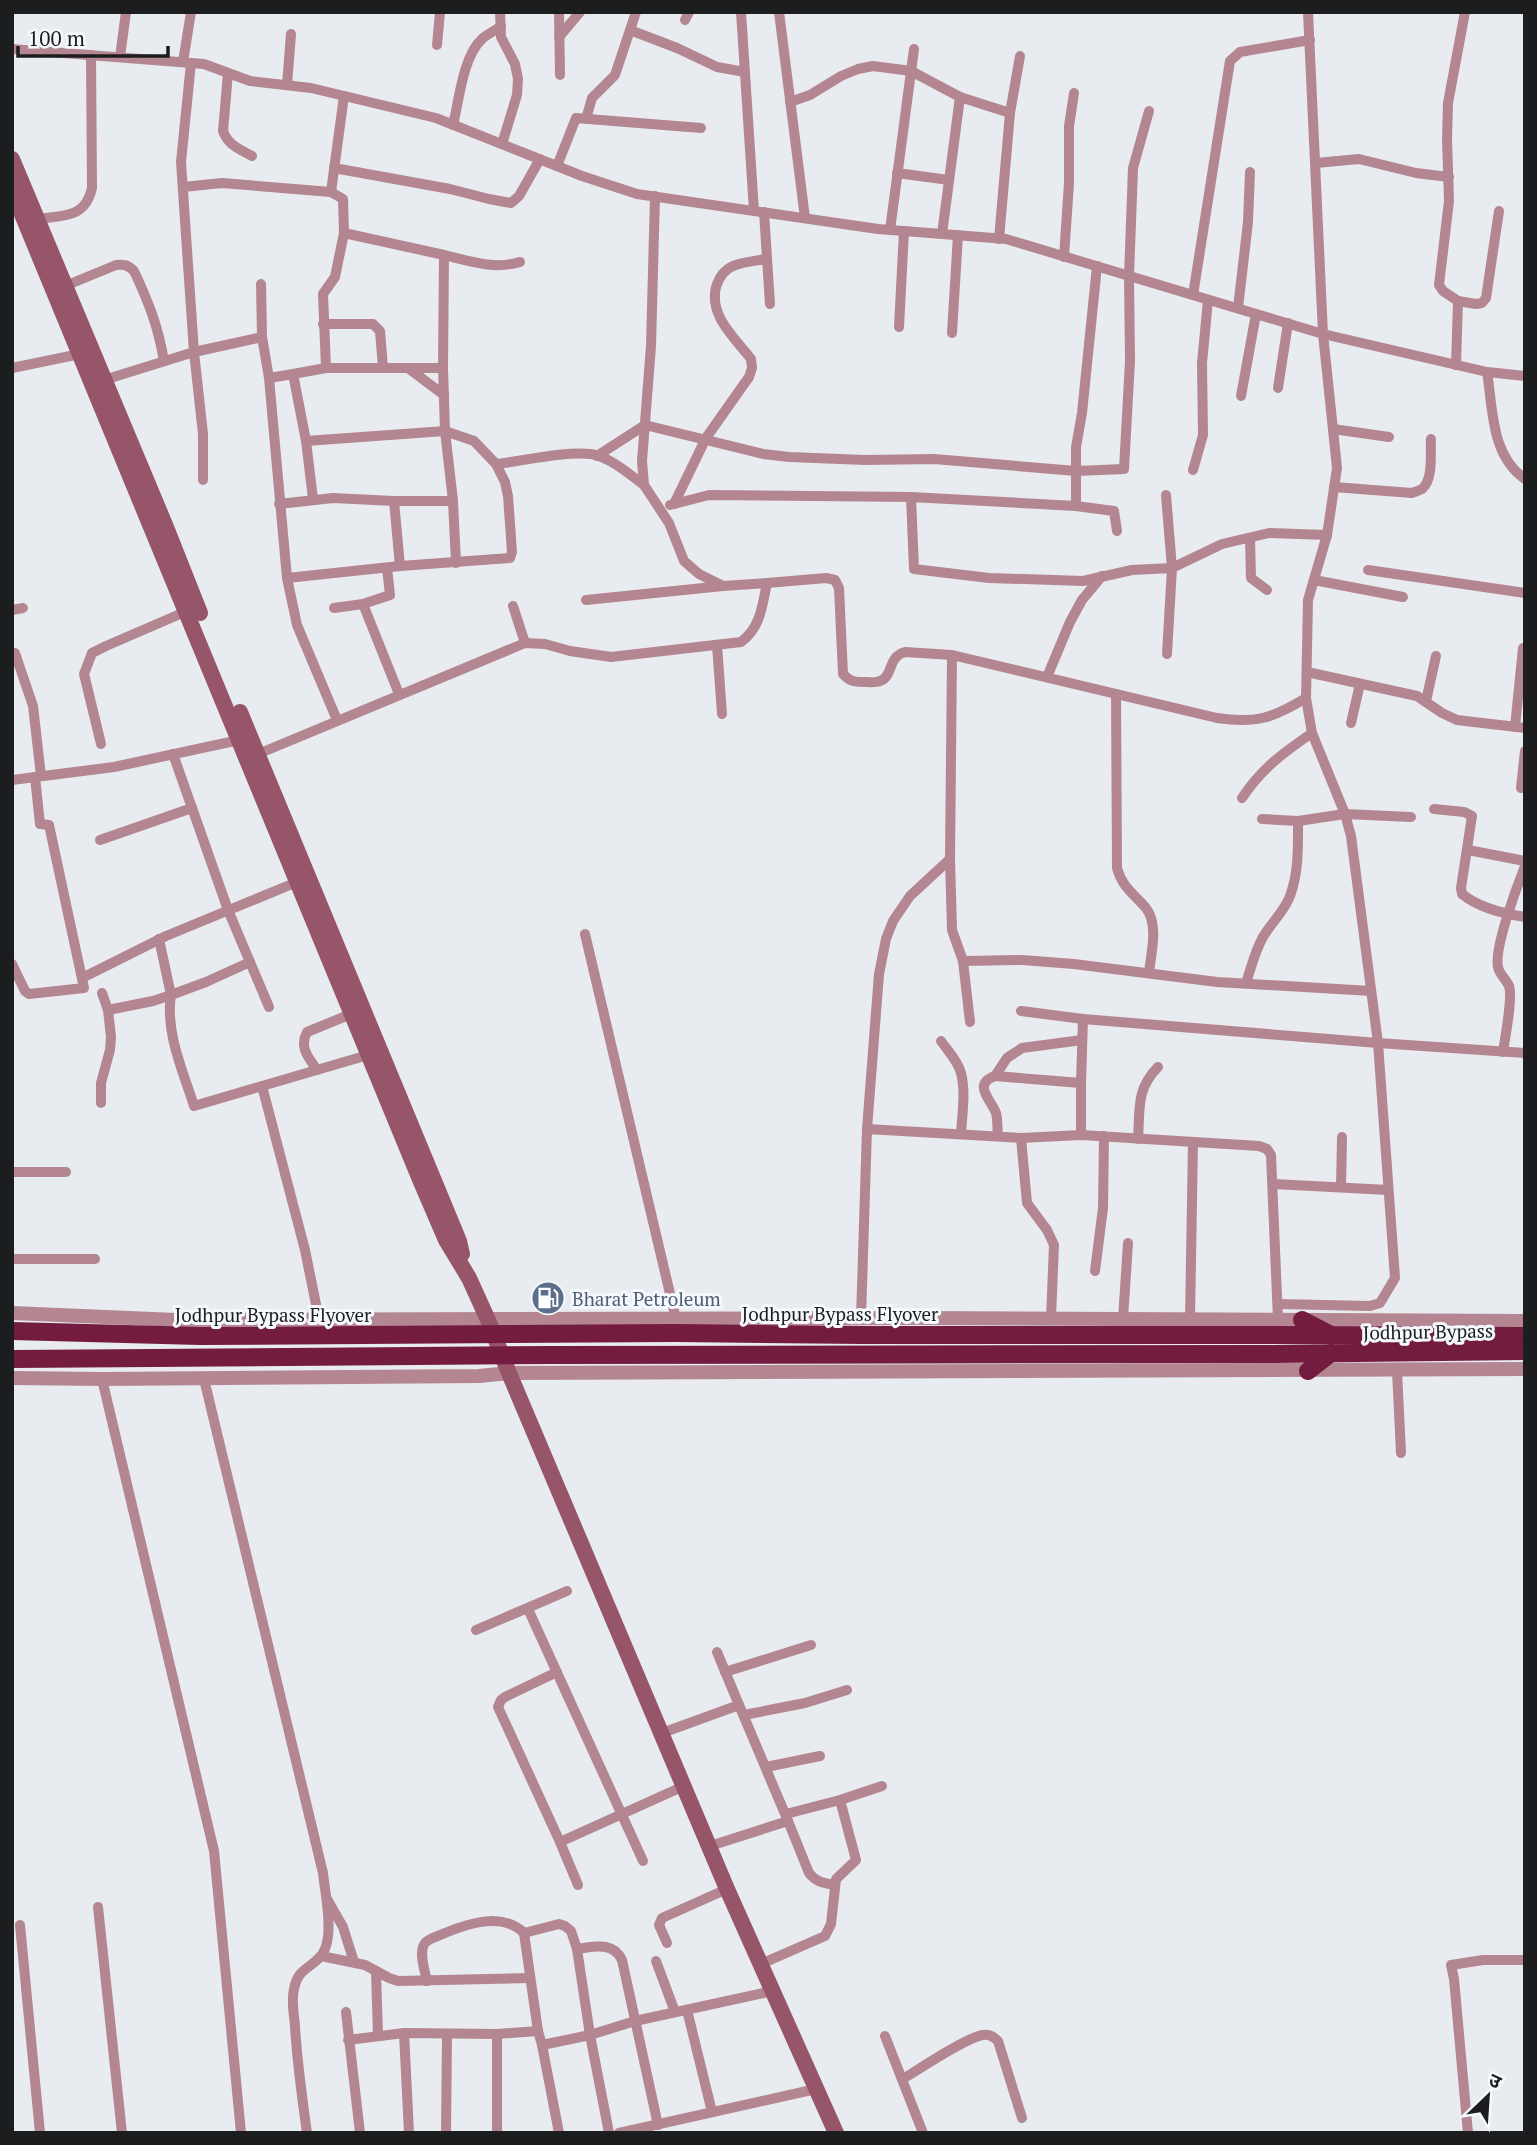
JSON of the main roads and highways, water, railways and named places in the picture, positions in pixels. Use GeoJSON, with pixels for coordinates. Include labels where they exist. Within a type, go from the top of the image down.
{"type":"FeatureCollection","features":[{"type":"Feature","properties":{"kind":"highway"},"geometry":{"type":"LineString","coordinates":[[1303,1320],[1331,1344]]}},
{"type":"Feature","properties":{"kind":"highway","name":"Jodhpur Bypass Flyover"},"geometry":{"type":"LineString","coordinates":[[12,1331],[200,1336],[662,1333],[863,1335],[1275,1327],[1331,1344]]}},
{"type":"Feature","properties":{"kind":"highway","name":"Jodhpur Bypass"},"geometry":{"type":"LineString","coordinates":[[1331,1344],[1525,1336]]}},
{"type":"Feature","properties":{"kind":"highway"},"geometry":{"type":"LineString","coordinates":[[12,1359],[1273,1354],[1331,1344]]}},
{"type":"Feature","properties":{"kind":"highway"},"geometry":{"type":"LineString","coordinates":[[1308,1371],[1331,1344]]}},
{"type":"Feature","properties":{"kind":"highway","name":"Jodhpur Bypass"},"geometry":{"type":"LineString","coordinates":[[1331,1344],[1525,1351]]}},
{"type":"Feature","properties":{"kind":"main road"},"geometry":{"type":"LineString","coordinates":[[12,159],[104,380],[245,739],[298,882],[368,1055],[446,1240],[488,1320],[727,1889],[836,2133]]}},
{"type":"Feature","properties":{"kind":"main road"},"geometry":{"type":"LineString","coordinates":[[12,190],[187,611],[245,739],[258,754],[459,1241],[468,1278]]}},
{"type":"Feature","properties":{"kind":"place","name":"Bharat Petroleum"},"geometry":{"type":"Point","coordinates":[548,1298]}}]}
